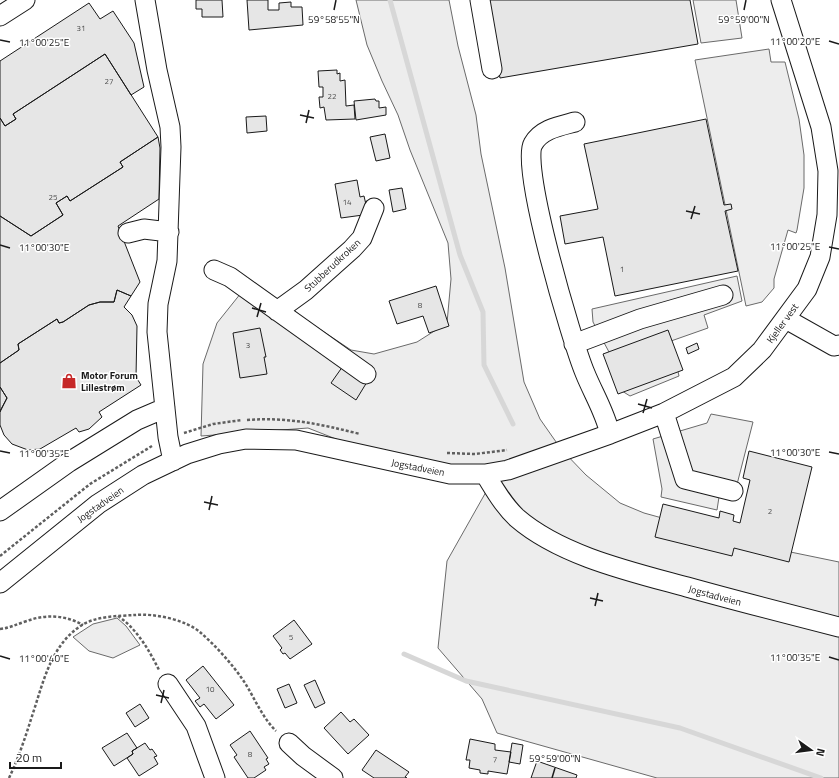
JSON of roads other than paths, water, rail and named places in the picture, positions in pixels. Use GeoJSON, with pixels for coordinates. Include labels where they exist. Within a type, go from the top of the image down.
{"type":"FeatureCollection","features":[{"type":"Feature","properties":{"kind":"street"},"geometry":{"type":"LineString","coordinates":[[0,16],[25,0]]}},
{"type":"Feature","properties":{"kind":"street"},"geometry":{"type":"LineString","coordinates":[[145,0],[157,70],[170,127],[172,176],[169,232],[167,261],[158,304],[157,332],[165,408],[173,461]]}},
{"type":"Feature","properties":{"kind":"street"},"geometry":{"type":"LineString","coordinates":[[480,0],[492,69]]}},
{"type":"Feature","properties":{"kind":"street","name":"Kjeller vest"},"geometry":{"type":"LineString","coordinates":[[485,474],[508,470],[664,413],[734,377],[762,350],[786,319],[806,289],[820,257],[834,171],[782,0]]}},
{"type":"Feature","properties":{"kind":"street"},"geometry":{"type":"LineString","coordinates":[[575,122],[553,128],[541,134],[533,142],[530,151],[530,166],[543,231],[574,344],[584,372],[607,419],[610,434]]}},
{"type":"Feature","properties":{"kind":"street","name":"Stubberudkroken"},"geometry":{"type":"LineString","coordinates":[[277,310],[306,290],[352,249],[362,238],[374,208]]}},
{"type":"Feature","properties":{"kind":"street"},"geometry":{"type":"LineString","coordinates":[[128,233],[144,229],[169,232]]}},
{"type":"Feature","properties":{"kind":"street"},"geometry":{"type":"LineString","coordinates":[[214,270],[230,277],[366,374]]}},
{"type":"Feature","properties":{"kind":"street"},"geometry":{"type":"LineString","coordinates":[[574,344],[640,319],[723,295]]}},
{"type":"Feature","properties":{"kind":"street"},"geometry":{"type":"LineString","coordinates":[[786,319],[837,349]]}},
{"type":"Feature","properties":{"kind":"street"},"geometry":{"type":"LineString","coordinates":[[0,511],[69,462],[137,420],[165,408]]}},
{"type":"Feature","properties":{"kind":"street"},"geometry":{"type":"LineString","coordinates":[[664,413],[685,479],[733,491]]}},
{"type":"Feature","properties":{"kind":"street","name":"Jogstadveien"},"geometry":{"type":"LineString","coordinates":[[0,583],[98,504],[143,475],[173,461],[219,444],[246,439],[272,438],[319,444],[395,463],[450,474],[485,474],[496,494],[517,517],[541,534],[568,548],[601,561],[651,577],[839,627]]}},
{"type":"Feature","properties":{"kind":"street"},"geometry":{"type":"LineString","coordinates":[[168,684],[196,726],[215,778]]}},
{"type":"Feature","properties":{"kind":"street"},"geometry":{"type":"LineString","coordinates":[[289,743],[303,756],[333,778]]}},
{"type":"Feature","properties":{"kind":"waterway"},"geometry":{"type":"LineString","coordinates":[[390,0],[460,255],[483,312],[484,365],[513,424]]}},
{"type":"Feature","properties":{"kind":"waterway"},"geometry":{"type":"LineString","coordinates":[[404,654],[466,681],[680,728],[821,778]]}},
{"type":"Feature","properties":{"kind":"place","name":"Motor Forum Lillestrøm"},"geometry":{"type":"Point","coordinates":[69,381]}}]}
